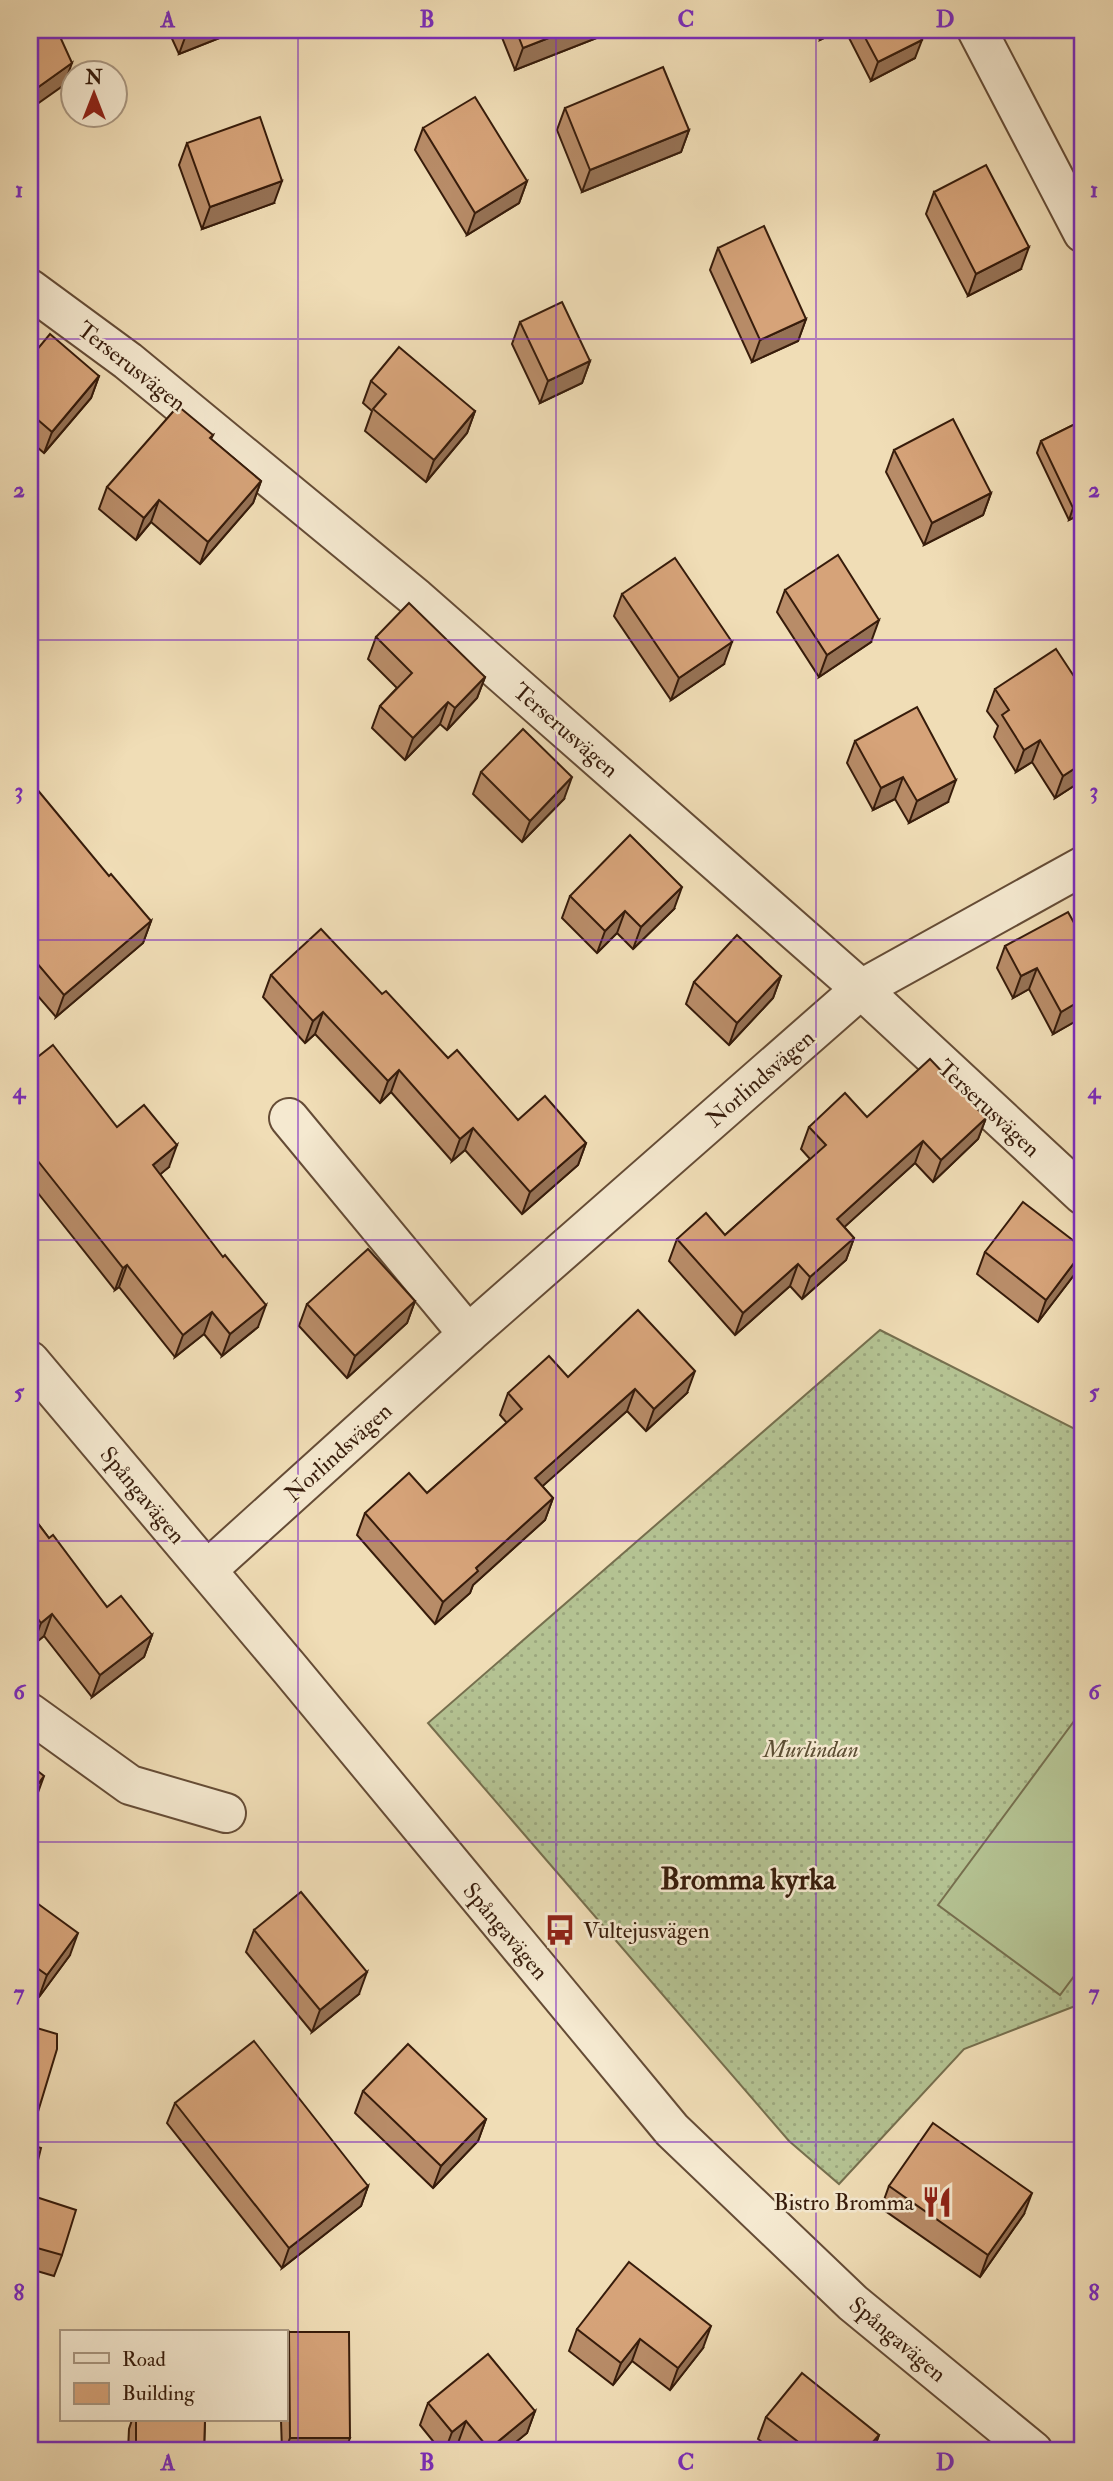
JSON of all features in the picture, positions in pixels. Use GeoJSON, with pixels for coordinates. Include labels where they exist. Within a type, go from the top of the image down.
{"type":"FeatureCollection","features":[{"type":"Feature","properties":{"kind":"street"},"geometry":{"type":"LineString","coordinates":[[978,30],[1083,233]]}},
{"type":"Feature","properties":{"kind":"street","name":"Terserusvägen"},"geometry":{"type":"LineString","coordinates":[[30,289],[128,361],[416,598],[862,989],[1083,1195]]}},
{"type":"Feature","properties":{"kind":"street","name":"Norlindsvägen"},"geometry":{"type":"LineString","coordinates":[[207,1570],[468,1334],[862,989],[1083,866]]}},
{"type":"Feature","properties":{"kind":"street"},"geometry":{"type":"LineString","coordinates":[[289,1118],[468,1334]]}},
{"type":"Feature","properties":{"kind":"street","name":"Spångavägen"},"geometry":{"type":"LineString","coordinates":[[30,1361],[673,2130],[853,2303],[1033,2451]]}},
{"type":"Feature","properties":{"kind":"street"},"geometry":{"type":"LineString","coordinates":[[30,1713],[130,1785],[226,1813]]}},
{"type":"Feature","properties":{"kind":"green space","name":"Murlindan"},"geometry":{"type":"Polygon","coordinates":[[[880,1330],[1083,1433],[1083,2003],[964,2049],[839,2184],[789,2141],[428,1723],[880,1330]]]}},
{"type":"Feature","properties":{"kind":"green space"},"geometry":{"type":"Polygon","coordinates":[[[1083,1709],[1083,1964],[1060,1995],[938,1905],[1083,1709]]]}},
{"type":"Feature","properties":{"kind":"building"},"geometry":{"type":"Polygon","coordinates":[[[30,30],[57,30],[71,60],[60,60],[60,72],[30,93],[30,30]]]}},
{"type":"Feature","properties":{"kind":"building"},"geometry":{"type":"Polygon","coordinates":[[[516,30],[569,30],[523,48],[516,30]]]}},
{"type":"Feature","properties":{"kind":"building"},"geometry":{"type":"Polygon","coordinates":[[[861,30],[917,30],[922,40],[878,62],[861,30]]]}},
{"type":"Feature","properties":{"kind":"building"},"geometry":{"type":"Polygon","coordinates":[[[663,67],[689,130],[590,170],[565,108],[663,67]]]}},
{"type":"Feature","properties":{"kind":"building"},"geometry":{"type":"Polygon","coordinates":[[[475,97],[527,181],[475,213],[423,128],[475,97]]]}},
{"type":"Feature","properties":{"kind":"building"},"geometry":{"type":"Polygon","coordinates":[[[260,117],[282,181],[210,207],[187,143],[260,117]]]}},
{"type":"Feature","properties":{"kind":"building"},"geometry":{"type":"Polygon","coordinates":[[[986,165],[1029,247],[976,274],[934,192],[986,165]]]}},
{"type":"Feature","properties":{"kind":"building"},"geometry":{"type":"Polygon","coordinates":[[[764,226],[806,319],[760,340],[718,248],[764,226]]]}},
{"type":"Feature","properties":{"kind":"building"},"geometry":{"type":"Polygon","coordinates":[[[562,302],[590,361],[548,381],[520,322],[562,302]]]}},
{"type":"Feature","properties":{"kind":"building"},"geometry":{"type":"Polygon","coordinates":[[[50,334],[99,376],[52,432],[30,413],[30,358],[50,334]]]}},
{"type":"Feature","properties":{"kind":"building"},"geometry":{"type":"Polygon","coordinates":[[[399,347],[475,411],[434,460],[373,409],[386,394],[371,381],[399,347]]]}},
{"type":"Feature","properties":{"kind":"building"},"geometry":{"type":"Polygon","coordinates":[[[178,406],[213,435],[210,438],[261,481],[208,542],[159,500],[144,518],[107,487],[178,406]]]}},
{"type":"Feature","properties":{"kind":"building"},"geometry":{"type":"Polygon","coordinates":[[[953,419],[991,493],[932,523],[894,450],[953,419]]]}},
{"type":"Feature","properties":{"kind":"building"},"geometry":{"type":"Polygon","coordinates":[[[1083,420],[1083,504],[1073,508],[1041,441],[1083,420]]]}},
{"type":"Feature","properties":{"kind":"building"},"geometry":{"type":"Polygon","coordinates":[[[838,555],[879,620],[827,655],[785,590],[838,555]]]}},
{"type":"Feature","properties":{"kind":"building"},"geometry":{"type":"Polygon","coordinates":[[[675,558],[732,642],[679,678],[622,594],[675,558]]]}},
{"type":"Feature","properties":{"kind":"building"},"geometry":{"type":"Polygon","coordinates":[[[409,603],[485,677],[455,708],[448,702],[413,738],[380,706],[412,673],[376,637],[409,603]]]}},
{"type":"Feature","properties":{"kind":"building"},"geometry":{"type":"Polygon","coordinates":[[[1056,649],[1083,690],[1083,763],[1063,776],[1040,740],[1024,750],[1002,715],[1009,710],[995,689],[1056,649]]]}},
{"type":"Feature","properties":{"kind":"building"},"geometry":{"type":"Polygon","coordinates":[[[917,707],[956,780],[917,801],[903,777],[881,788],[855,741],[917,707]]]}},
{"type":"Feature","properties":{"kind":"building"},"geometry":{"type":"Polygon","coordinates":[[[523,729],[572,777],[530,821],[481,772],[523,729]]]}},
{"type":"Feature","properties":{"kind":"building"},"geometry":{"type":"Polygon","coordinates":[[[36,788],[109,876],[111,874],[151,921],[64,995],[30,955],[30,794],[36,788]]]}},
{"type":"Feature","properties":{"kind":"building"},"geometry":{"type":"Polygon","coordinates":[[[630,835],[682,887],[641,927],[625,911],[605,931],[570,896],[630,835]]]}},
{"type":"Feature","properties":{"kind":"building"},"geometry":{"type":"Polygon","coordinates":[[[1068,912],[1083,939],[1083,999],[1061,1012],[1037,968],[1021,976],[1005,946],[1068,912]]]}},
{"type":"Feature","properties":{"kind":"building"},"geometry":{"type":"Polygon","coordinates":[[[321,929],[382,994],[386,991],[448,1058],[457,1050],[518,1120],[545,1096],[586,1143],[530,1192],[473,1128],[460,1139],[399,1070],[388,1081],[323,1012],[313,1021],[271,975],[321,929]]]}},
{"type":"Feature","properties":{"kind":"building"},"geometry":{"type":"Polygon","coordinates":[[[737,935],[781,976],[737,1023],[694,982],[737,935]]]}},
{"type":"Feature","properties":{"kind":"building"},"geometry":{"type":"Polygon","coordinates":[[[53,1045],[117,1127],[144,1105],[177,1145],[153,1165],[223,1257],[225,1255],[266,1305],[230,1334],[212,1312],[183,1335],[127,1265],[123,1268],[30,1151],[30,1063],[53,1045]]]}},
{"type":"Feature","properties":{"kind":"building"},"geometry":{"type":"Polygon","coordinates":[[[930,1059],[986,1118],[941,1160],[923,1141],[837,1219],[854,1238],[810,1277],[798,1264],[743,1313],[677,1239],[706,1213],[725,1235],[826,1145],[809,1127],[845,1093],[867,1117],[930,1059]]]}},
{"type":"Feature","properties":{"kind":"building"},"geometry":{"type":"Polygon","coordinates":[[[1023,1202],[1083,1248],[1046,1300],[985,1252],[1023,1202]]]}},
{"type":"Feature","properties":{"kind":"building"},"geometry":{"type":"Polygon","coordinates":[[[368,1249],[415,1301],[355,1356],[307,1304],[368,1249]]]}},
{"type":"Feature","properties":{"kind":"building"},"geometry":{"type":"Polygon","coordinates":[[[638,1310],[695,1371],[654,1409],[635,1389],[535,1478],[553,1498],[443,1602],[365,1513],[409,1473],[427,1493],[522,1409],[508,1393],[549,1356],[568,1377],[638,1310]]]}},
{"type":"Feature","properties":{"kind":"building"},"geometry":{"type":"Polygon","coordinates":[[[30,1513],[49,1538],[53,1535],[107,1607],[121,1596],[152,1635],[100,1675],[52,1614],[41,1623],[30,1608],[30,1513]]]}},
{"type":"Feature","properties":{"kind":"building"},"geometry":{"type":"Polygon","coordinates":[[[30,1765],[44,1776],[30,1795],[30,1765]]]}},
{"type":"Feature","properties":{"kind":"building"},"geometry":{"type":"Polygon","coordinates":[[[301,1892],[367,1972],[320,2010],[254,1930],[301,1892]]]}},
{"type":"Feature","properties":{"kind":"building"},"geometry":{"type":"Polygon","coordinates":[[[30,1898],[78,1933],[47,1975],[30,1963],[30,1898]]]}},
{"type":"Feature","properties":{"kind":"building"},"geometry":{"type":"Polygon","coordinates":[[[30,2026],[57,2034],[57,2049],[30,2138],[30,2026]]]}},
{"type":"Feature","properties":{"kind":"building"},"geometry":{"type":"Polygon","coordinates":[[[254,2041],[368,2186],[289,2248],[175,2103],[254,2041]]]}},
{"type":"Feature","properties":{"kind":"building"},"geometry":{"type":"Polygon","coordinates":[[[408,2044],[486,2119],[441,2166],[363,2091],[408,2044]]]}},
{"type":"Feature","properties":{"kind":"building"},"geometry":{"type":"Polygon","coordinates":[[[933,2123],[1032,2193],[988,2255],[889,2186],[933,2123]]]}},
{"type":"Feature","properties":{"kind":"building"},"geometry":{"type":"Polygon","coordinates":[[[30,2145],[41,2148],[30,2193],[30,2145]]]}},
{"type":"Feature","properties":{"kind":"building"},"geometry":{"type":"Polygon","coordinates":[[[30,2195],[76,2210],[62,2255],[30,2246],[30,2195]]]}},
{"type":"Feature","properties":{"kind":"building"},"geometry":{"type":"Polygon","coordinates":[[[629,2262],[711,2326],[678,2368],[640,2339],[621,2363],[577,2329],[629,2262]]]}},
{"type":"Feature","properties":{"kind":"building"},"geometry":{"type":"Polygon","coordinates":[[[289,2332],[349,2332],[350,2438],[290,2438],[289,2332]]]}},
{"type":"Feature","properties":{"kind":"building"},"geometry":{"type":"Polygon","coordinates":[[[488,2354],[535,2411],[489,2449],[466,2421],[452,2432],[428,2403],[488,2354]]]}},
{"type":"Feature","properties":{"kind":"building"},"geometry":{"type":"Polygon","coordinates":[[[802,2373],[879,2435],[865,2451],[789,2451],[797,2441],[766,2417],[802,2373]]]}},
{"type":"Feature","properties":{"kind":"building"},"geometry":{"type":"Polygon","coordinates":[[[136,2422],[205,2422],[204,2451],[136,2451],[136,2422]]]}},
{"type":"Feature","properties":{"kind":"place","name":"Vultejusvägen"},"geometry":{"type":"Point","coordinates":[560,1930]}},
{"type":"Feature","properties":{"kind":"place","name":"Bistro Bromma"},"geometry":{"type":"Point","coordinates":[937,2202]}},
{"type":"Feature","properties":{"kind":"district","name":"Bromma kyrka"},"geometry":{"type":"Point","coordinates":[748,1879]}}]}
